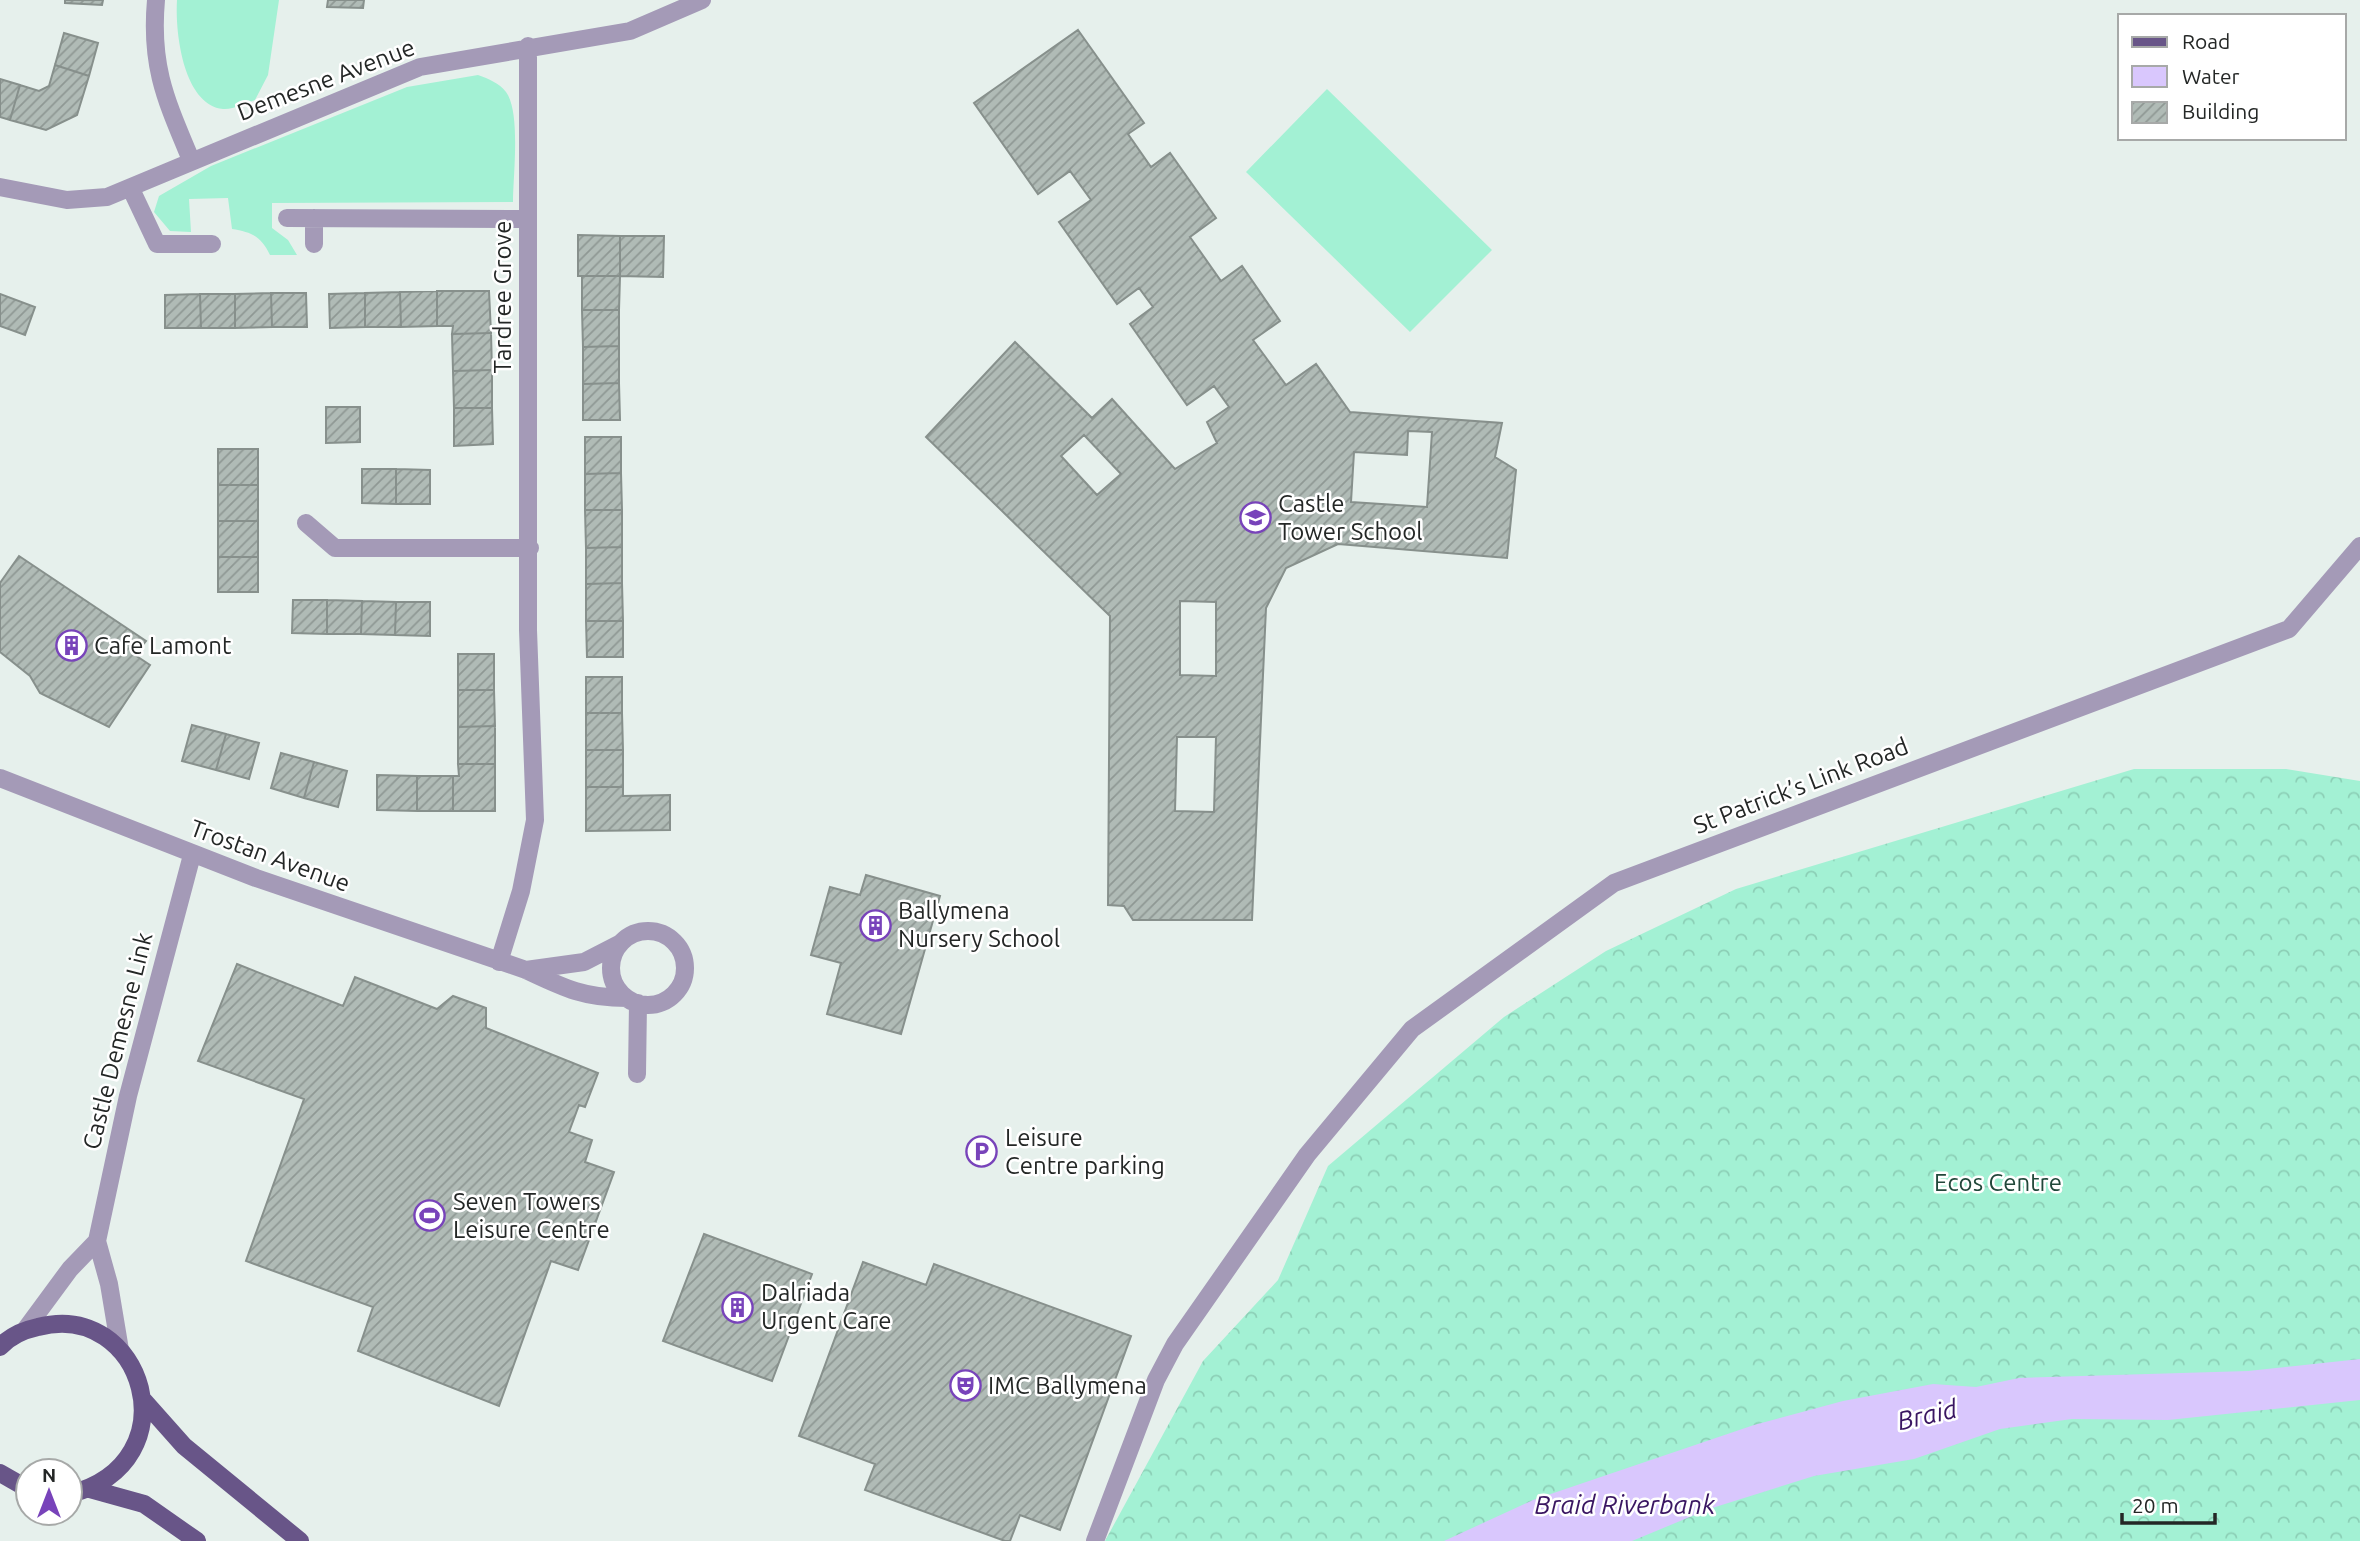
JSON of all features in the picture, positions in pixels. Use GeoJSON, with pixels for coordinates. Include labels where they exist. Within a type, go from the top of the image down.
{"type":"FeatureCollection","features":[{"type":"Feature","properties":{"kind":"main road"},"geometry":{"type":"LineString","coordinates":[[1,1344],[25,1330],[48,1324],[73,1325],[96,1332],[120,1350],[136,1374],[144,1401],[142,1428],[132,1454],[114,1475],[84,1490]]}},
{"type":"Feature","properties":{"kind":"main road"},"geometry":{"type":"LineString","coordinates":[[144,1401],[184,1446],[300,1541]]}},
{"type":"Feature","properties":{"kind":"main road"},"geometry":{"type":"LineString","coordinates":[[90,1489],[144,1504],[197,1541]]}},
{"type":"Feature","properties":{"kind":"street"},"geometry":{"type":"LineString","coordinates":[[156,0],[153,37],[158,76],[191,160]]}},
{"type":"Feature","properties":{"kind":"street","name":"Demesne Avenue"},"geometry":{"type":"LineString","coordinates":[[0,187],[67,200],[107,197],[419,67],[630,30],[702,0]]}},
{"type":"Feature","properties":{"kind":"street","name":"Tardree Grove"},"geometry":{"type":"LineString","coordinates":[[499,962],[521,891],[535,820],[528,630],[528,46]]}},
{"type":"Feature","properties":{"kind":"street"},"geometry":{"type":"LineString","coordinates":[[131,189],[156,244],[212,244]]}},
{"type":"Feature","properties":{"kind":"street"},"geometry":{"type":"LineString","coordinates":[[287,218],[527,219]]}},
{"type":"Feature","properties":{"kind":"street"},"geometry":{"type":"LineString","coordinates":[[314,218],[314,244]]}},
{"type":"Feature","properties":{"kind":"street"},"geometry":{"type":"LineString","coordinates":[[306,523],[335,548],[530,548]]}},
{"type":"Feature","properties":{"kind":"street","name":"St Patrick’s Link Road"},"geometry":{"type":"LineString","coordinates":[[1095,1541],[1151,1392],[1175,1343],[1307,1155],[1412,1029],[1614,883],[2289,629],[2360,546]]}},
{"type":"Feature","properties":{"kind":"street","name":"Trostan Avenue"},"geometry":{"type":"LineString","coordinates":[[0,778],[192,855],[526,970],[561,986],[600,999],[632,1001]]}},
{"type":"Feature","properties":{"kind":"street","name":"Castle Demesne Link"},"geometry":{"type":"LineString","coordinates":[[120,1350],[109,1284],[97,1241],[128,1096],[192,855]]}},
{"type":"Feature","properties":{"kind":"street"},"geometry":{"type":"LineString","coordinates":[[632,1001],[662,1002],[673,996],[681,986],[685,962],[681,951],[664,934],[639,932],[619,944],[611,967],[613,979],[632,1001],[637,1074]]}},
{"type":"Feature","properties":{"kind":"street","name":"Trostan Avenue"},"geometry":{"type":"LineString","coordinates":[[526,970],[584,962],[619,944]]}},
{"type":"Feature","properties":{"kind":"street"},"geometry":{"type":"LineString","coordinates":[[25,1330],[70,1269],[97,1241]]}},
{"type":"Feature","properties":{"kind":"green space"},"geometry":{"type":"Polygon","coordinates":[[[177,0],[279,0],[268,75],[255,100],[223,109],[209,104],[199,94],[184,65],[178,30],[177,0]]]}},
{"type":"Feature","properties":{"kind":"green space"},"geometry":{"type":"Polygon","coordinates":[[[478,75],[500,86],[511,101],[515,129],[513,202],[272,203],[272,228],[288,240],[297,255],[270,255],[255,236],[232,229],[228,198],[189,199],[191,232],[170,231],[154,212],[159,196],[211,166],[407,87],[478,75]]]}},
{"type":"Feature","properties":{"kind":"green space"},"geometry":{"type":"Polygon","coordinates":[[[1327,89],[1492,250],[1410,332],[1246,172],[1327,89]]]}},
{"type":"Feature","properties":{"kind":"green space","name":"Ecos Centre"},"geometry":{"type":"Polygon","coordinates":[[[2134,769],[2286,769],[2360,781],[2360,1541],[1105,1541],[1203,1361],[1278,1280],[1328,1166],[1504,1017],[1606,951],[1736,889],[2134,769]]]}},
{"type":"Feature","properties":{"kind":"water","name":"Braid Riverbank"},"geometry":{"type":"Polygon","coordinates":[[[2360,1359],[2360,1400],[2168,1420],[2072,1419],[2000,1429],[1914,1459],[1814,1476],[1709,1509],[1632,1541],[1444,1541],[1533,1500],[1754,1425],[1843,1401],[1933,1384],[1976,1387],[2019,1378],[2248,1371],[2360,1359]]]}},
{"type":"Feature","properties":{"kind":"building"},"geometry":{"type":"Polygon","coordinates":[[[65,0],[103,0],[102,5],[65,3],[65,0]]]}},
{"type":"Feature","properties":{"kind":"building"},"geometry":{"type":"Polygon","coordinates":[[[328,0],[364,0],[363,8],[327,7],[328,0]]]}},
{"type":"Feature","properties":{"kind":"building"},"geometry":{"type":"Polygon","coordinates":[[[1078,30],[1144,123],[1128,134],[1151,167],[1170,153],[1216,218],[1190,237],[1221,281],[1242,266],[1280,321],[1253,340],[1286,385],[1316,364],[1350,412],[1502,423],[1495,457],[1516,470],[1507,558],[1338,544],[1286,568],[1266,608],[1252,920],[1133,920],[1124,906],[1108,905],[1110,616],[926,437],[1015,342],[1092,418],[1112,399],[1175,469],[1217,443],[1207,422],[1229,407],[1214,386],[1187,405],[1130,324],[1153,307],[1139,288],[1117,304],[1059,222],[1091,200],[1070,171],[1038,194],[974,103],[1078,30]],[[1408,431],[1407,455],[1354,452],[1351,502],[1427,507],[1432,432],[1408,431]],[[1084,435],[1061,456],[1097,495],[1121,474],[1084,435]],[[1180,601],[1180,675],[1216,676],[1216,602],[1180,601]],[[1177,737],[1175,811],[1214,812],[1216,737],[1177,737]]]}},
{"type":"Feature","properties":{"kind":"building"},"geometry":{"type":"Polygon","coordinates":[[[64,33],[98,43],[89,76],[55,65],[64,33]]]}},
{"type":"Feature","properties":{"kind":"building"},"geometry":{"type":"Polygon","coordinates":[[[55,65],[89,76],[77,115],[46,130],[10,120],[20,85],[39,91],[49,86],[55,65]]]}},
{"type":"Feature","properties":{"kind":"building"},"geometry":{"type":"Polygon","coordinates":[[[0,79],[20,85],[10,120],[0,117],[0,79]]]}},
{"type":"Feature","properties":{"kind":"building"},"geometry":{"type":"Polygon","coordinates":[[[578,235],[620,236],[620,276],[578,276],[578,235]]]}},
{"type":"Feature","properties":{"kind":"building"},"geometry":{"type":"Polygon","coordinates":[[[620,236],[664,236],[663,277],[620,276],[620,236]]]}},
{"type":"Feature","properties":{"kind":"building"},"geometry":{"type":"Polygon","coordinates":[[[582,276],[620,276],[619,310],[582,310],[582,276]]]}},
{"type":"Feature","properties":{"kind":"building"},"geometry":{"type":"Polygon","coordinates":[[[437,291],[437,326],[401,327],[400,292],[437,291]]]}},
{"type":"Feature","properties":{"kind":"building"},"geometry":{"type":"Polygon","coordinates":[[[437,291],[489,291],[491,333],[452,334],[453,326],[437,326],[437,291]]]}},
{"type":"Feature","properties":{"kind":"building"},"geometry":{"type":"Polygon","coordinates":[[[400,292],[401,327],[365,327],[365,293],[400,292]]]}},
{"type":"Feature","properties":{"kind":"building"},"geometry":{"type":"Polygon","coordinates":[[[271,293],[306,293],[307,327],[272,327],[271,293]]]}},
{"type":"Feature","properties":{"kind":"building"},"geometry":{"type":"Polygon","coordinates":[[[271,293],[272,327],[235,328],[235,294],[271,293]]]}},
{"type":"Feature","properties":{"kind":"building"},"geometry":{"type":"Polygon","coordinates":[[[365,293],[365,327],[330,328],[329,294],[365,293]]]}},
{"type":"Feature","properties":{"kind":"building"},"geometry":{"type":"Polygon","coordinates":[[[0,294],[35,307],[25,335],[0,326],[0,294]]]}},
{"type":"Feature","properties":{"kind":"building"},"geometry":{"type":"Polygon","coordinates":[[[200,294],[201,328],[165,328],[165,295],[200,294]]]}},
{"type":"Feature","properties":{"kind":"building"},"geometry":{"type":"Polygon","coordinates":[[[200,294],[235,294],[235,328],[201,328],[200,294]]]}},
{"type":"Feature","properties":{"kind":"building"},"geometry":{"type":"Polygon","coordinates":[[[582,310],[619,310],[619,346],[583,347],[582,310]]]}},
{"type":"Feature","properties":{"kind":"building"},"geometry":{"type":"Polygon","coordinates":[[[491,333],[492,370],[453,371],[452,334],[491,333]]]}},
{"type":"Feature","properties":{"kind":"building"},"geometry":{"type":"Polygon","coordinates":[[[619,346],[619,383],[583,384],[583,347],[619,346]]]}},
{"type":"Feature","properties":{"kind":"building"},"geometry":{"type":"Polygon","coordinates":[[[492,370],[492,408],[454,408],[453,371],[492,370]]]}},
{"type":"Feature","properties":{"kind":"building"},"geometry":{"type":"Polygon","coordinates":[[[619,383],[620,420],[583,420],[583,384],[619,383]]]}},
{"type":"Feature","properties":{"kind":"building"},"geometry":{"type":"Polygon","coordinates":[[[326,407],[360,407],[360,442],[326,443],[326,407]]]}},
{"type":"Feature","properties":{"kind":"building"},"geometry":{"type":"Polygon","coordinates":[[[454,408],[492,408],[493,444],[454,446],[454,408]]]}},
{"type":"Feature","properties":{"kind":"building"},"geometry":{"type":"Polygon","coordinates":[[[585,437],[621,437],[621,473],[585,474],[585,437]]]}},
{"type":"Feature","properties":{"kind":"building"},"geometry":{"type":"Polygon","coordinates":[[[218,449],[258,449],[258,485],[218,485],[218,449]]]}},
{"type":"Feature","properties":{"kind":"building"},"geometry":{"type":"Polygon","coordinates":[[[362,469],[396,469],[396,504],[362,503],[362,469]]]}},
{"type":"Feature","properties":{"kind":"building"},"geometry":{"type":"Polygon","coordinates":[[[396,469],[430,470],[430,504],[396,504],[396,469]]]}},
{"type":"Feature","properties":{"kind":"building"},"geometry":{"type":"Polygon","coordinates":[[[621,473],[622,510],[585,510],[585,474],[621,473]]]}},
{"type":"Feature","properties":{"kind":"building"},"geometry":{"type":"Polygon","coordinates":[[[218,485],[258,485],[258,521],[218,521],[218,485]]]}},
{"type":"Feature","properties":{"kind":"building"},"geometry":{"type":"Polygon","coordinates":[[[585,510],[622,510],[622,547],[586,548],[585,510]]]}},
{"type":"Feature","properties":{"kind":"building"},"geometry":{"type":"Polygon","coordinates":[[[218,521],[258,521],[258,557],[218,557],[218,521]]]}},
{"type":"Feature","properties":{"kind":"building"},"geometry":{"type":"Polygon","coordinates":[[[622,547],[622,583],[586,584],[586,548],[622,547]]]}},
{"type":"Feature","properties":{"kind":"building","name":"Cafe Lamont"},"geometry":{"type":"Polygon","coordinates":[[[19,556],[146,641],[135,655],[150,665],[109,727],[40,693],[30,676],[0,652],[0,583],[19,556]]]}},
{"type":"Feature","properties":{"kind":"building"},"geometry":{"type":"Polygon","coordinates":[[[218,557],[258,557],[258,592],[218,592],[218,557]]]}},
{"type":"Feature","properties":{"kind":"building"},"geometry":{"type":"Polygon","coordinates":[[[622,583],[623,621],[586,621],[586,584],[622,583]]]}},
{"type":"Feature","properties":{"kind":"building"},"geometry":{"type":"Polygon","coordinates":[[[293,600],[327,600],[327,634],[292,633],[293,600]]]}},
{"type":"Feature","properties":{"kind":"building"},"geometry":{"type":"Polygon","coordinates":[[[327,600],[362,601],[361,634],[327,634],[327,600]]]}},
{"type":"Feature","properties":{"kind":"building"},"geometry":{"type":"Polygon","coordinates":[[[362,601],[396,602],[395,635],[361,634],[362,601]]]}},
{"type":"Feature","properties":{"kind":"building"},"geometry":{"type":"Polygon","coordinates":[[[396,602],[430,602],[430,636],[395,635],[396,602]]]}},
{"type":"Feature","properties":{"kind":"building"},"geometry":{"type":"Polygon","coordinates":[[[586,621],[623,621],[623,657],[587,657],[586,621]]]}},
{"type":"Feature","properties":{"kind":"building"},"geometry":{"type":"Polygon","coordinates":[[[458,654],[494,654],[494,690],[458,690],[458,654]]]}},
{"type":"Feature","properties":{"kind":"building"},"geometry":{"type":"Polygon","coordinates":[[[586,677],[622,677],[622,713],[586,713],[586,677]]]}},
{"type":"Feature","properties":{"kind":"building"},"geometry":{"type":"Polygon","coordinates":[[[458,690],[494,690],[495,726],[458,727],[458,690]]]}},
{"type":"Feature","properties":{"kind":"building"},"geometry":{"type":"Polygon","coordinates":[[[586,713],[622,713],[623,750],[586,750],[586,713]]]}},
{"type":"Feature","properties":{"kind":"building"},"geometry":{"type":"Polygon","coordinates":[[[192,725],[226,734],[216,770],[182,761],[192,725]]]}},
{"type":"Feature","properties":{"kind":"building"},"geometry":{"type":"Polygon","coordinates":[[[495,726],[495,764],[458,764],[458,727],[495,726]]]}},
{"type":"Feature","properties":{"kind":"building"},"geometry":{"type":"Polygon","coordinates":[[[226,734],[259,743],[249,779],[216,770],[226,734]]]}},
{"type":"Feature","properties":{"kind":"building"},"geometry":{"type":"Polygon","coordinates":[[[586,750],[623,750],[623,787],[586,787],[586,750]]]}},
{"type":"Feature","properties":{"kind":"building"},"geometry":{"type":"Polygon","coordinates":[[[281,753],[314,762],[304,798],[271,788],[281,753]]]}},
{"type":"Feature","properties":{"kind":"building"},"geometry":{"type":"Polygon","coordinates":[[[314,762],[347,771],[338,807],[304,798],[314,762]]]}},
{"type":"Feature","properties":{"kind":"building"},"geometry":{"type":"Polygon","coordinates":[[[458,764],[495,764],[495,811],[453,811],[453,776],[459,776],[458,764]]]}},
{"type":"Feature","properties":{"kind":"building"},"geometry":{"type":"Polygon","coordinates":[[[377,775],[417,776],[417,811],[377,810],[377,775]]]}},
{"type":"Feature","properties":{"kind":"building"},"geometry":{"type":"Polygon","coordinates":[[[417,776],[453,776],[453,811],[417,811],[417,776]]]}},
{"type":"Feature","properties":{"kind":"building"},"geometry":{"type":"Polygon","coordinates":[[[586,787],[623,787],[623,796],[670,795],[670,830],[586,831],[586,787]]]}},
{"type":"Feature","properties":{"kind":"building","name":"Ballymena Nursery School"},"geometry":{"type":"Polygon","coordinates":[[[866,875],[940,896],[901,1034],[827,1014],[841,963],[811,955],[830,887],[860,895],[866,875]]]}},
{"type":"Feature","properties":{"kind":"building","name":"Seven Towers Leisure Centre"},"geometry":{"type":"Polygon","coordinates":[[[237,964],[343,1006],[355,977],[437,1009],[453,996],[486,1008],[486,1028],[598,1073],[585,1107],[579,1105],[569,1132],[592,1140],[585,1162],[614,1172],[578,1270],[551,1261],[499,1406],[358,1351],[373,1307],[246,1261],[304,1099],[198,1061],[237,964]]]}},
{"type":"Feature","properties":{"kind":"building","name":"Dalriada Urgent Care"},"geometry":{"type":"Polygon","coordinates":[[[704,1234],[812,1274],[772,1381],[663,1341],[704,1234]]]}},
{"type":"Feature","properties":{"kind":"building","name":"IMC Ballymena"},"geometry":{"type":"Polygon","coordinates":[[[863,1262],[926,1285],[934,1264],[1131,1336],[1060,1530],[1020,1515],[1010,1541],[1005,1541],[865,1490],[875,1464],[799,1436],[863,1262]]]}},
{"type":"Feature","properties":{"kind":"place","name":"Castle Tower School"},"geometry":{"type":"Point","coordinates":[1255,518]}},
{"type":"Feature","properties":{"kind":"place","name":"Cafe Lamont"},"geometry":{"type":"Point","coordinates":[71,646]}},
{"type":"Feature","properties":{"kind":"place","name":"Ballymena Nursery School"},"geometry":{"type":"Point","coordinates":[875,925]}},
{"type":"Feature","properties":{"kind":"place","name":"Leisure Centre parking"},"geometry":{"type":"Point","coordinates":[982,1152]}},
{"type":"Feature","properties":{"kind":"place","name":"Seven Towers Leisure Centre"},"geometry":{"type":"Point","coordinates":[430,1216]}},
{"type":"Feature","properties":{"kind":"place","name":"Dalriada Urgent Care"},"geometry":{"type":"Point","coordinates":[738,1307]}},
{"type":"Feature","properties":{"kind":"place","name":"IMC Ballymena"},"geometry":{"type":"Point","coordinates":[965,1386]}},
{"type":"Feature","properties":{"kind":"water label","name":"Braid"},"geometry":{"type":"Point","coordinates":[1927,1415]}}]}
